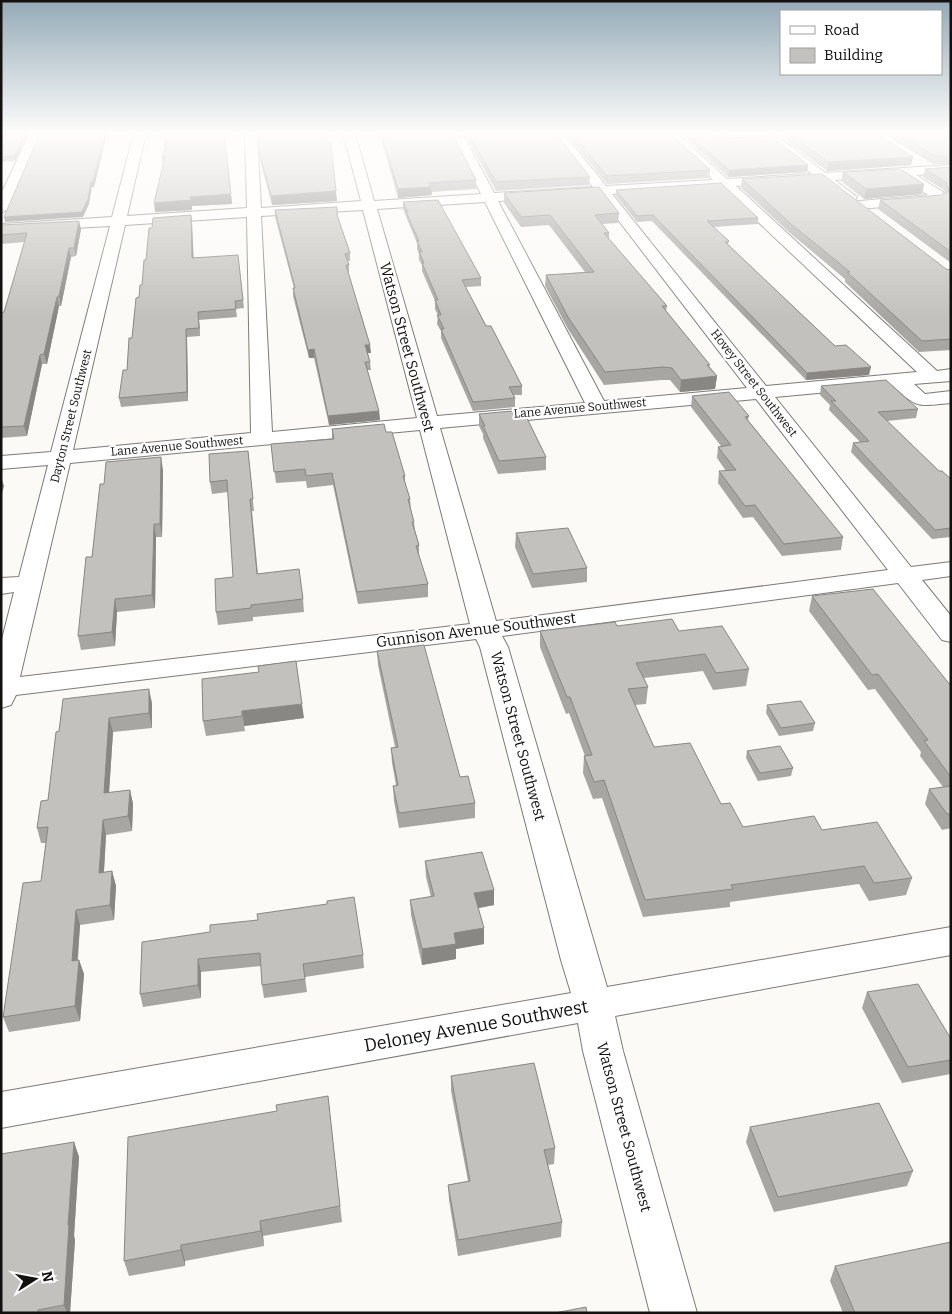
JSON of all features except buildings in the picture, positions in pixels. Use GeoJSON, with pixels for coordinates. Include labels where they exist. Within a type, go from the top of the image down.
{"type":"FeatureCollection","features":[{"type":"Feature","properties":{"kind":"street"},"geometry":{"type":"LineString","coordinates":[[1,209],[8,194]]}},
{"type":"Feature","properties":{"kind":"street","name":"Dayton Street Southwest"},"geometry":{"type":"LineString","coordinates":[[2,692],[125,194]]}},
{"type":"Feature","properties":{"kind":"street"},"geometry":{"type":"LineString","coordinates":[[253,194],[262,438]]}},
{"type":"Feature","properties":{"kind":"street","name":"Watson Street Southwest"},"geometry":{"type":"LineString","coordinates":[[365,194],[485,630],[494,647],[579,960],[594,1005],[603,1051],[674,1313]]}},
{"type":"Feature","properties":{"kind":"street"},"geometry":{"type":"LineString","coordinates":[[1,228],[532,194]]}},
{"type":"Feature","properties":{"kind":"street","name":"Hovey Street Southwest"},"geometry":{"type":"LineString","coordinates":[[605,194],[951,634]]}},
{"type":"Feature","properties":{"kind":"street"},"geometry":{"type":"LineString","coordinates":[[737,194],[942,376]]}},
{"type":"Feature","properties":{"kind":"street"},"geometry":{"type":"LineString","coordinates":[[846,194],[876,216]]}},
{"type":"Feature","properties":{"kind":"street"},"geometry":{"type":"LineString","coordinates":[[860,205],[939,198],[937,194]]}},
{"type":"Feature","properties":{"kind":"street"},"geometry":{"type":"LineString","coordinates":[[488,197],[597,407]]}},
{"type":"Feature","properties":{"kind":"street","name":"Lane Avenue Southwest"},"geometry":{"type":"LineString","coordinates":[[1,463],[760,391],[942,376]]}},
{"type":"Feature","properties":{"kind":"street"},"geometry":{"type":"LineString","coordinates":[[896,380],[921,400],[951,397]]}},
{"type":"Feature","properties":{"kind":"street","name":"Gunnison Avenue Southwest"},"geometry":{"type":"LineString","coordinates":[[2,692],[951,570]]}},
{"type":"Feature","properties":{"kind":"street"},"geometry":{"type":"LineString","coordinates":[[1,586],[30,583]]}},
{"type":"Feature","properties":{"kind":"street","name":"Deloney Avenue Southwest"},"geometry":{"type":"LineString","coordinates":[[1,1110],[951,941]]}}]}
